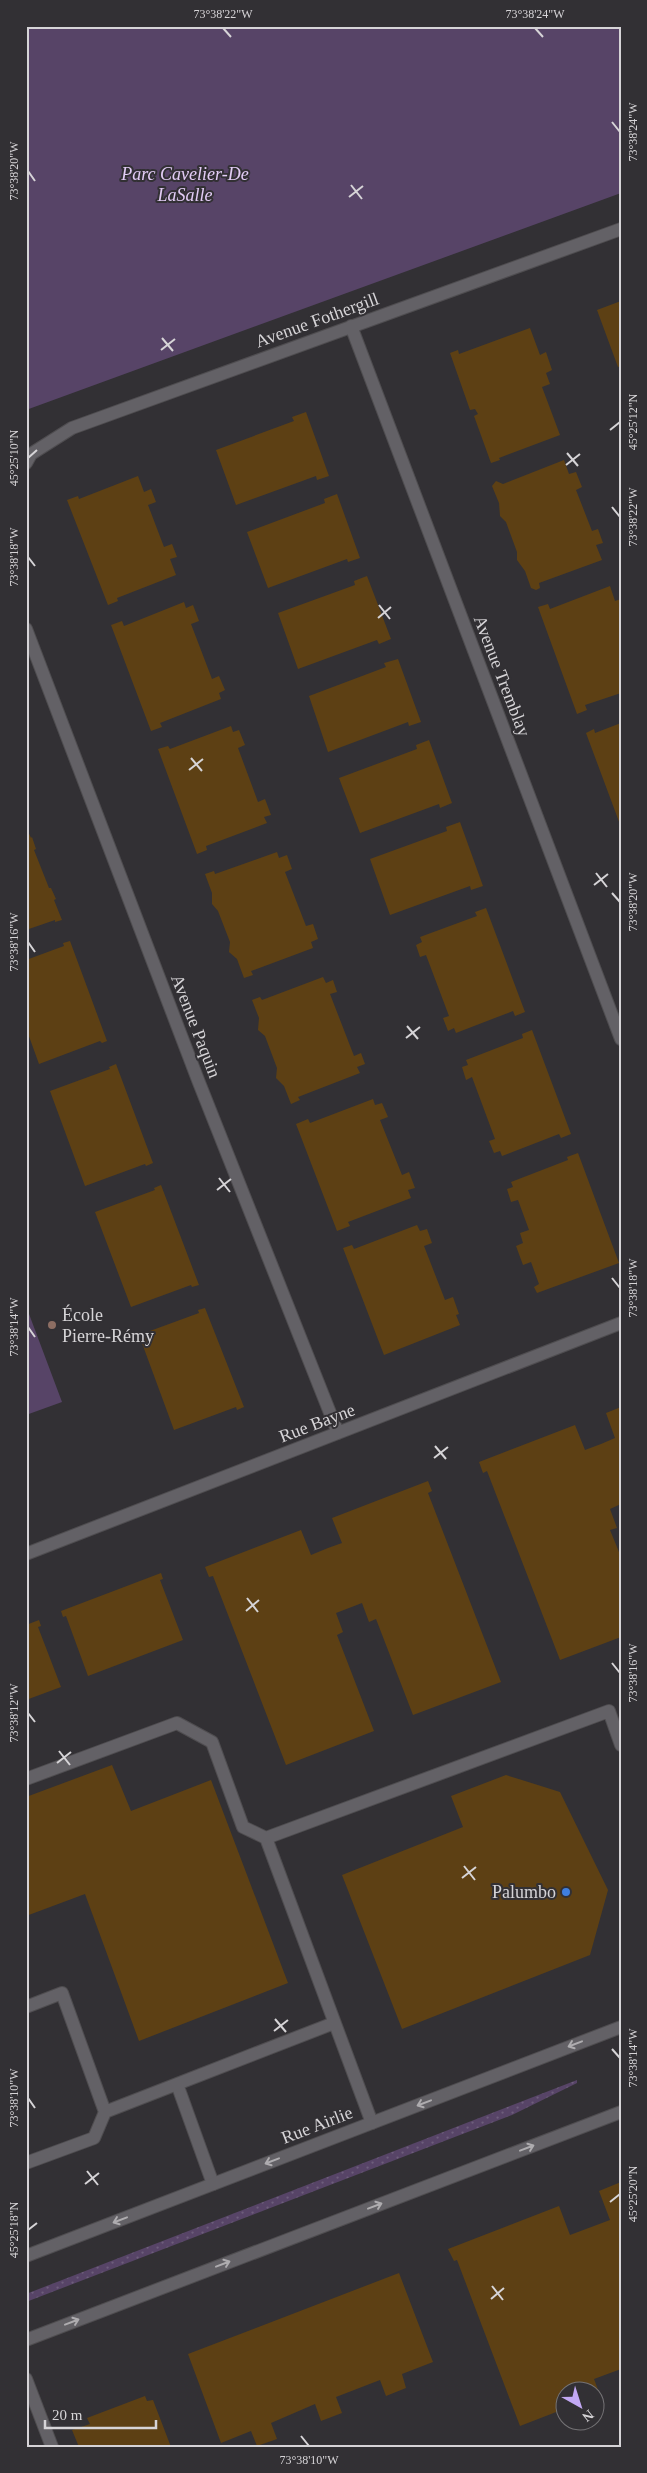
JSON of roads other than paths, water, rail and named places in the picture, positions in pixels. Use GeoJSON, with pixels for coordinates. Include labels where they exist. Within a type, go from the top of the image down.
{"type":"FeatureCollection","features":[{"type":"Feature","properties":{"kind":"street","name":"Avenue Fothergill"},"geometry":{"type":"LineString","coordinates":[[28,459],[72,428],[621,229]]}},
{"type":"Feature","properties":{"kind":"street","name":"Avenue Tremblay"},"geometry":{"type":"LineString","coordinates":[[351,326],[621,1039]]}},
{"type":"Feature","properties":{"kind":"street","name":"Avenue Paquin"},"geometry":{"type":"LineString","coordinates":[[26,630],[198,1080],[338,1433]]}},
{"type":"Feature","properties":{"kind":"street","name":"Rue Bayne"},"geometry":{"type":"LineString","coordinates":[[26,1554],[621,1323]]}},
{"type":"Feature","properties":{"kind":"street"},"geometry":{"type":"LineString","coordinates":[[266,1838],[615,1708],[621,1745]]}},
{"type":"Feature","properties":{"kind":"street"},"geometry":{"type":"LineString","coordinates":[[26,1779],[177,1723],[212,1742],[243,1827],[266,1838],[372,2123]]}},
{"type":"Feature","properties":{"kind":"street"},"geometry":{"type":"LineString","coordinates":[[26,2007],[62,1993],[106,2112]]}},
{"type":"Feature","properties":{"kind":"street"},"geometry":{"type":"LineString","coordinates":[[26,2163],[94,2138],[106,2112],[334,2023]]}},
{"type":"Feature","properties":{"kind":"street","name":"Rue Airlie"},"geometry":{"type":"LineString","coordinates":[[26,2256],[621,2027]]}},
{"type":"Feature","properties":{"kind":"street"},"geometry":{"type":"LineString","coordinates":[[177,2084],[213,2184]]}},
{"type":"Feature","properties":{"kind":"street"},"geometry":{"type":"LineString","coordinates":[[26,2340],[621,2112]]}},
{"type":"Feature","properties":{"kind":"street"},"geometry":{"type":"LineString","coordinates":[[26,2379],[52,2447]]}},
{"type":"Feature","properties":{"kind":"place","name":"École Pierre-Rémy"},"geometry":{"type":"Point","coordinates":[52,1325]}},
{"type":"Feature","properties":{"kind":"place","name":"Palumbo"},"geometry":{"type":"Point","coordinates":[566,1892]}},
{"type":"Feature","properties":{"kind":"park label","name":"Parc Cavelier-De LaSalle"},"geometry":{"type":"Point","coordinates":[185,184]}}]}
